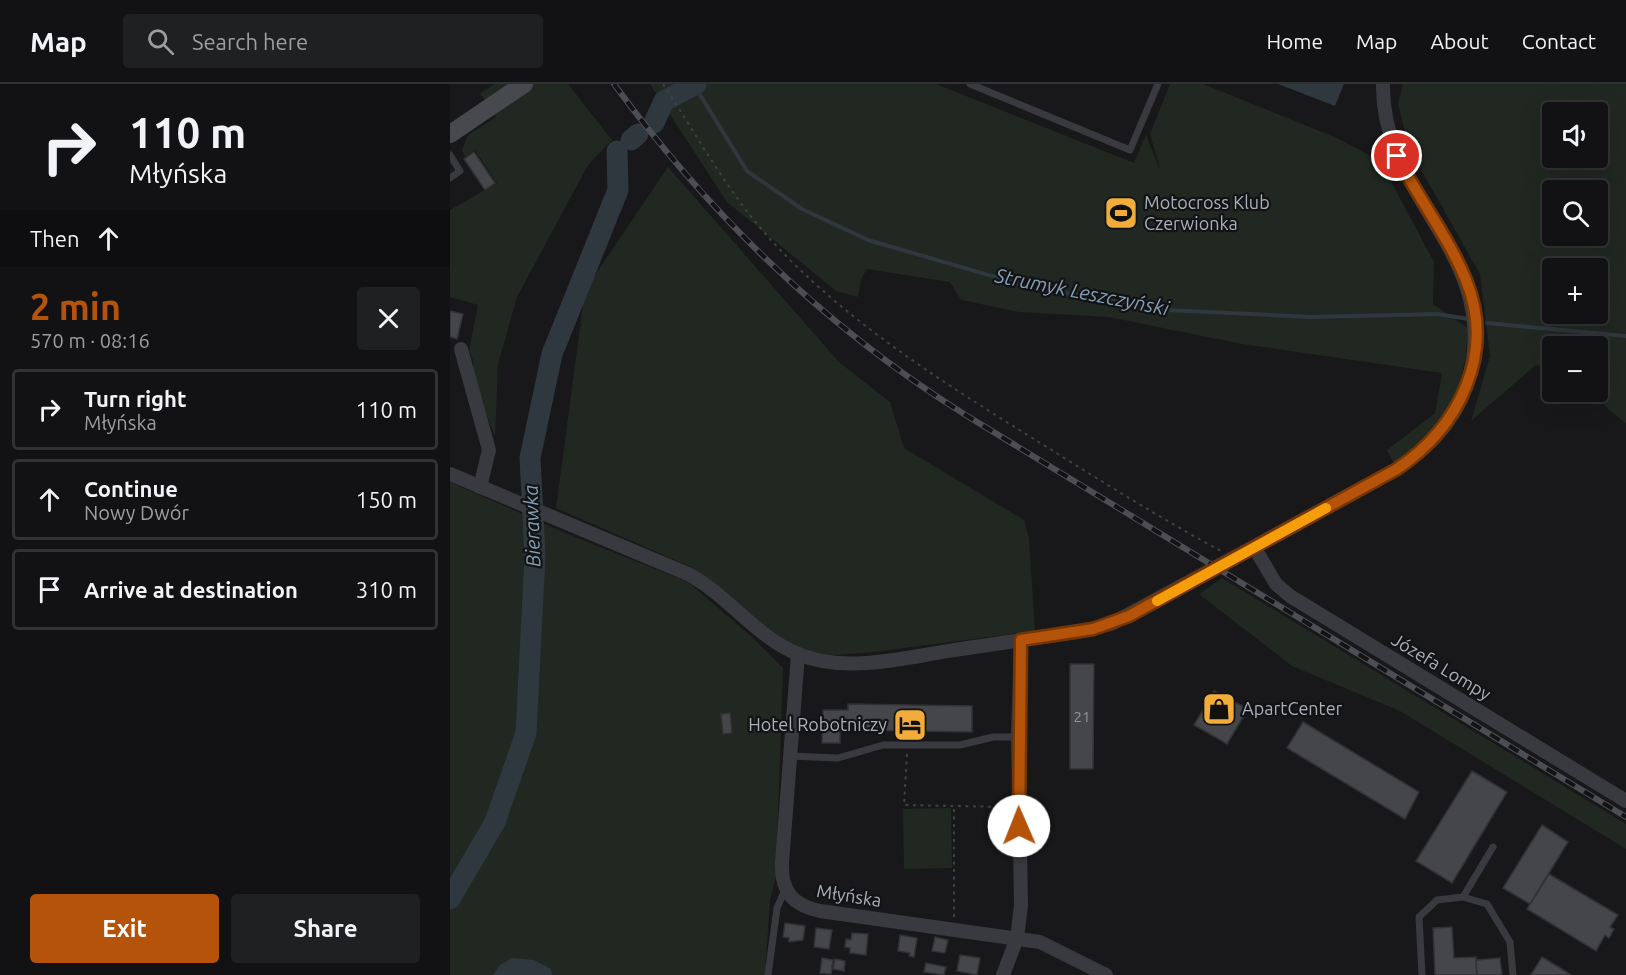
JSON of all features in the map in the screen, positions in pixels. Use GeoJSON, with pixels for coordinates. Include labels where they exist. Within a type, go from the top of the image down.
{"type":"FeatureCollection","features":[{"type":"Feature","properties":{"kind":"main road"},"geometry":{"type":"LineString","coordinates":[[450,134],[524,84]]}},
{"type":"Feature","properties":{"kind":"street"},"geometry":{"type":"LineString","coordinates":[[450,474],[693,577],[772,638],[798,654],[824,661],[856,663],[1021,640],[1111,624],[1383,478],[1415,456],[1446,425],[1462,399],[1468,385],[1475,332],[1471,295],[1457,262],[1397,156],[1387,127],[1383,84]]}},
{"type":"Feature","properties":{"kind":"street"},"geometry":{"type":"LineString","coordinates":[[461,349],[489,450],[480,487]]}},
{"type":"Feature","properties":{"kind":"street","name":"Józefa Lompy"},"geometry":{"type":"LineString","coordinates":[[1254,547],[1276,584],[1290,596],[1626,801]]}},
{"type":"Feature","properties":{"kind":"street"},"geometry":{"type":"LineString","coordinates":[[1003,975],[1017,938],[1021,906],[1018,737],[1021,640]]}},
{"type":"Feature","properties":{"kind":"street"},"geometry":{"type":"LineString","coordinates":[[785,890],[782,863],[798,654]]}},
{"type":"Feature","properties":{"kind":"street","name":"Młyńska"},"geometry":{"type":"LineString","coordinates":[[785,890],[799,905],[820,911],[1017,938],[1052,946],[1106,975]]}},
{"type":"Feature","properties":{"kind":"lane"},"geometry":{"type":"LineString","coordinates":[[970,84],[1130,150],[1158,84]]}},
{"type":"Feature","properties":{"kind":"lane"},"geometry":{"type":"LineString","coordinates":[[450,155],[460,171],[450,178]]}},
{"type":"Feature","properties":{"kind":"lane"},"geometry":{"type":"LineString","coordinates":[[790,756],[838,759],[878,746],[960,745],[993,737],[1018,737]]}},
{"type":"Feature","properties":{"kind":"lane"},"geometry":{"type":"LineString","coordinates":[[1463,897],[1493,847]]}},
{"type":"Feature","properties":{"kind":"lane"},"geometry":{"type":"LineString","coordinates":[[768,975],[776,915],[785,890]]}},
{"type":"Feature","properties":{"kind":"lane"},"geometry":{"type":"LineString","coordinates":[[1422,975],[1419,917],[1437,900],[1463,897],[1487,904],[1510,942],[1513,975]]}},
{"type":"Feature","properties":{"kind":"path"},"geometry":{"type":"LineString","coordinates":[[663,84],[738,201],[772,241],[879,335],[1002,420],[1180,530],[1234,558]]}},
{"type":"Feature","properties":{"kind":"path"},"geometry":{"type":"LineString","coordinates":[[908,744],[904,805],[1019,807]]}},
{"type":"Feature","properties":{"kind":"path"},"geometry":{"type":"LineString","coordinates":[[954,806],[954,923]]}},
{"type":"Feature","properties":{"kind":"shaded area"},"geometry":{"type":"Polygon","coordinates":[[[495,84],[568,84],[612,140],[588,165],[517,297],[498,364],[495,437],[474,383],[473,360],[469,351],[478,305],[450,297],[450,210],[497,183],[475,150],[465,157],[462,150],[468,135],[496,117],[480,93],[495,84]]]}},
{"type":"Feature","properties":{"kind":"shaded area","name":"Motocross Klub Czerwionka"},"geometry":{"type":"Polygon","coordinates":[[[650,84],[936,84],[1134,163],[1146,135],[1161,172],[1150,134],[1170,84],[1203,84],[1337,138],[1380,161],[1434,262],[1433,304],[1468,328],[1458,391],[1442,421],[1414,449],[1394,464],[1387,450],[1435,413],[1442,373],[1242,344],[1109,317],[1019,312],[961,300],[950,282],[867,269],[861,279],[858,297],[836,291],[727,202],[650,84]]]}},
{"type":"Feature","properties":{"kind":"shaded area"},"geometry":{"type":"Polygon","coordinates":[[[1278,84],[1344,84],[1335,106],[1278,84]]]}},
{"type":"Feature","properties":{"kind":"shaded area"},"geometry":{"type":"Polygon","coordinates":[[[1403,84],[1626,84],[1626,423],[1602,402],[1608,402],[1608,336],[1542,336],[1542,366],[1536,365],[1471,421],[1490,356],[1480,274],[1410,150],[1398,104],[1403,84]]]}},
{"type":"Feature","properties":{"kind":"shaded area"},"geometry":{"type":"Polygon","coordinates":[[[668,167],[839,362],[890,402],[904,448],[1024,520],[1029,538],[1035,631],[874,652],[821,656],[800,649],[760,625],[691,567],[556,508],[585,290],[668,167]]]}},
{"type":"Feature","properties":{"kind":"shaded area"},"geometry":{"type":"Polygon","coordinates":[[[450,482],[570,535],[688,582],[752,637],[783,668],[776,876],[770,900],[765,975],[450,975],[450,482]]]}},
{"type":"Feature","properties":{"kind":"shaded area"},"geometry":{"type":"Polygon","coordinates":[[[1222,578],[1626,824],[1626,849],[1400,711],[1292,666],[1199,594],[1222,578]]]}},
{"type":"Feature","properties":{"kind":"shaded area"},"geometry":{"type":"Polygon","coordinates":[[[951,808],[952,868],[904,869],[903,809],[951,808]]]}},
{"type":"Feature","properties":{"kind":"shaded area"},"geometry":{"type":"Polygon","coordinates":[[[512,958],[534,960],[551,969],[552,975],[493,975],[500,965],[512,958]]]}},
{"type":"Feature","properties":{"kind":"building"},"geometry":{"type":"Polygon","coordinates":[[[474,152],[495,183],[485,190],[464,159],[474,152]]]}},
{"type":"Feature","properties":{"kind":"building"},"geometry":{"type":"Polygon","coordinates":[[[450,311],[463,314],[457,339],[450,337],[450,311]]]}},
{"type":"Feature","properties":{"kind":"building"},"geometry":{"type":"Polygon","coordinates":[[[1070,664],[1094,664],[1093,769],[1070,769],[1070,664]]]}},
{"type":"Feature","properties":{"kind":"building"},"geometry":{"type":"Polygon","coordinates":[[[1214,691],[1248,709],[1227,744],[1194,725],[1214,691]]]}},
{"type":"Feature","properties":{"kind":"building","name":"Hotel Robotniczy"},"geometry":{"type":"Polygon","coordinates":[[[848,704],[972,706],[972,732],[848,730],[848,721],[840,721],[840,743],[822,743],[823,710],[848,710],[848,704]]]}},
{"type":"Feature","properties":{"kind":"building"},"geometry":{"type":"Polygon","coordinates":[[[730,713],[732,733],[723,734],[721,714],[730,713]]]}},
{"type":"Feature","properties":{"kind":"building"},"geometry":{"type":"Polygon","coordinates":[[[1303,722],[1419,792],[1405,819],[1287,748],[1303,722]]]}},
{"type":"Feature","properties":{"kind":"building"},"geometry":{"type":"Polygon","coordinates":[[[1472,771],[1507,792],[1452,883],[1416,861],[1472,771]]]}},
{"type":"Feature","properties":{"kind":"building"},"geometry":{"type":"Polygon","coordinates":[[[1542,825],[1568,842],[1530,904],[1503,888],[1542,825]]]}},
{"type":"Feature","properties":{"kind":"building"},"geometry":{"type":"Polygon","coordinates":[[[1549,874],[1618,915],[1610,927],[1614,929],[1609,938],[1605,935],[1596,951],[1527,909],[1549,874]]]}},
{"type":"Feature","properties":{"kind":"building"},"geometry":{"type":"Polygon","coordinates":[[[785,923],[805,926],[803,940],[789,942],[789,938],[783,937],[785,923]]]}},
{"type":"Feature","properties":{"kind":"building"},"geometry":{"type":"Polygon","coordinates":[[[1452,927],[1454,958],[1476,957],[1477,975],[1435,975],[1433,928],[1452,927]]]}},
{"type":"Feature","properties":{"kind":"building"},"geometry":{"type":"Polygon","coordinates":[[[816,928],[832,930],[829,949],[814,947],[816,928]]]}},
{"type":"Feature","properties":{"kind":"building"},"geometry":{"type":"Polygon","coordinates":[[[852,933],[868,934],[866,955],[850,953],[850,948],[845,947],[846,939],[851,940],[852,933]]]}},
{"type":"Feature","properties":{"kind":"building"},"geometry":{"type":"Polygon","coordinates":[[[900,935],[917,938],[914,957],[909,956],[910,953],[898,951],[900,935]]]}},
{"type":"Feature","properties":{"kind":"building"},"geometry":{"type":"Polygon","coordinates":[[[935,937],[948,940],[945,953],[932,951],[935,937]]]}},
{"type":"Feature","properties":{"kind":"building"},"geometry":{"type":"Polygon","coordinates":[[[960,955],[980,958],[977,975],[957,971],[960,955]]]}},
{"type":"Feature","properties":{"kind":"building"},"geometry":{"type":"Polygon","coordinates":[[[1542,957],[1560,968],[1571,975],[1531,975],[1542,957]]]}},
{"type":"Feature","properties":{"kind":"building"},"geometry":{"type":"Polygon","coordinates":[[[822,958],[833,960],[831,974],[820,973],[822,958]]]}},
{"type":"Feature","properties":{"kind":"building"},"geometry":{"type":"Polygon","coordinates":[[[1500,958],[1502,975],[1477,975],[1476,960],[1500,958]]]}},
{"type":"Feature","properties":{"kind":"building"},"geometry":{"type":"Polygon","coordinates":[[[835,959],[845,961],[844,971],[833,969],[835,959]]]}},
{"type":"Feature","properties":{"kind":"building"},"geometry":{"type":"Polygon","coordinates":[[[926,963],[946,967],[944,975],[924,972],[926,963]]]}},
{"type":"Feature","properties":{"kind":"waterway","name":"Bierawka"},"geometry":{"type":"LineString","coordinates":[[654,123],[664,101],[696,84]]}},
{"type":"Feature","properties":{"kind":"waterway","name":"Strumyk Leszczyński"},"geometry":{"type":"LineString","coordinates":[[694,85],[747,171],[802,209],[868,240],[1030,287],[1166,310],[1311,317],[1438,314],[1468,319]]}},
{"type":"Feature","properties":{"kind":"waterway","name":"Bierawka"},"geometry":{"type":"LineString","coordinates":[[631,140],[638,134]]}},
{"type":"Feature","properties":{"kind":"waterway","name":"Bierawka"},"geometry":{"type":"LineString","coordinates":[[450,899],[495,822],[526,733],[535,556],[530,458],[552,354],[618,190],[617,151]]}},
{"type":"Feature","properties":{"kind":"waterway","name":"Strumyk Leszczyński"},"geometry":{"type":"LineString","coordinates":[[1487,323],[1626,336]]}},
{"type":"Feature","properties":{"kind":"railway"},"geometry":{"type":"LineString","coordinates":[[614,84],[690,178],[773,266],[818,306],[914,380],[964,414],[1626,817]]}},
{"type":"Feature","properties":{"kind":"slow traffic"},"geometry":{"type":"LineString","coordinates":[[1157,601],[1326,508]]}},
{"type":"Feature","properties":{"kind":"place","name":"Motocross Klub Czerwionka"},"geometry":{"type":"Point","coordinates":[1121,213]}},
{"type":"Feature","properties":{"kind":"place","name":"ApartCenter"},"geometry":{"type":"Point","coordinates":[1219,709]}},
{"type":"Feature","properties":{"kind":"place","name":"Hotel Robotniczy"},"geometry":{"type":"Point","coordinates":[910,725]}},
{"type":"Feature","properties":{"kind":"route"},"geometry":{"type":"LineString","coordinates":[[1019,826],[1018,727],[1021,640],[1093,629],[1129,616],[1383,478],[1420,453],[1437,436],[1455,412],[1468,385],[1474,352],[1474,311],[1471,295],[1457,262],[1397,156]]}}]}
